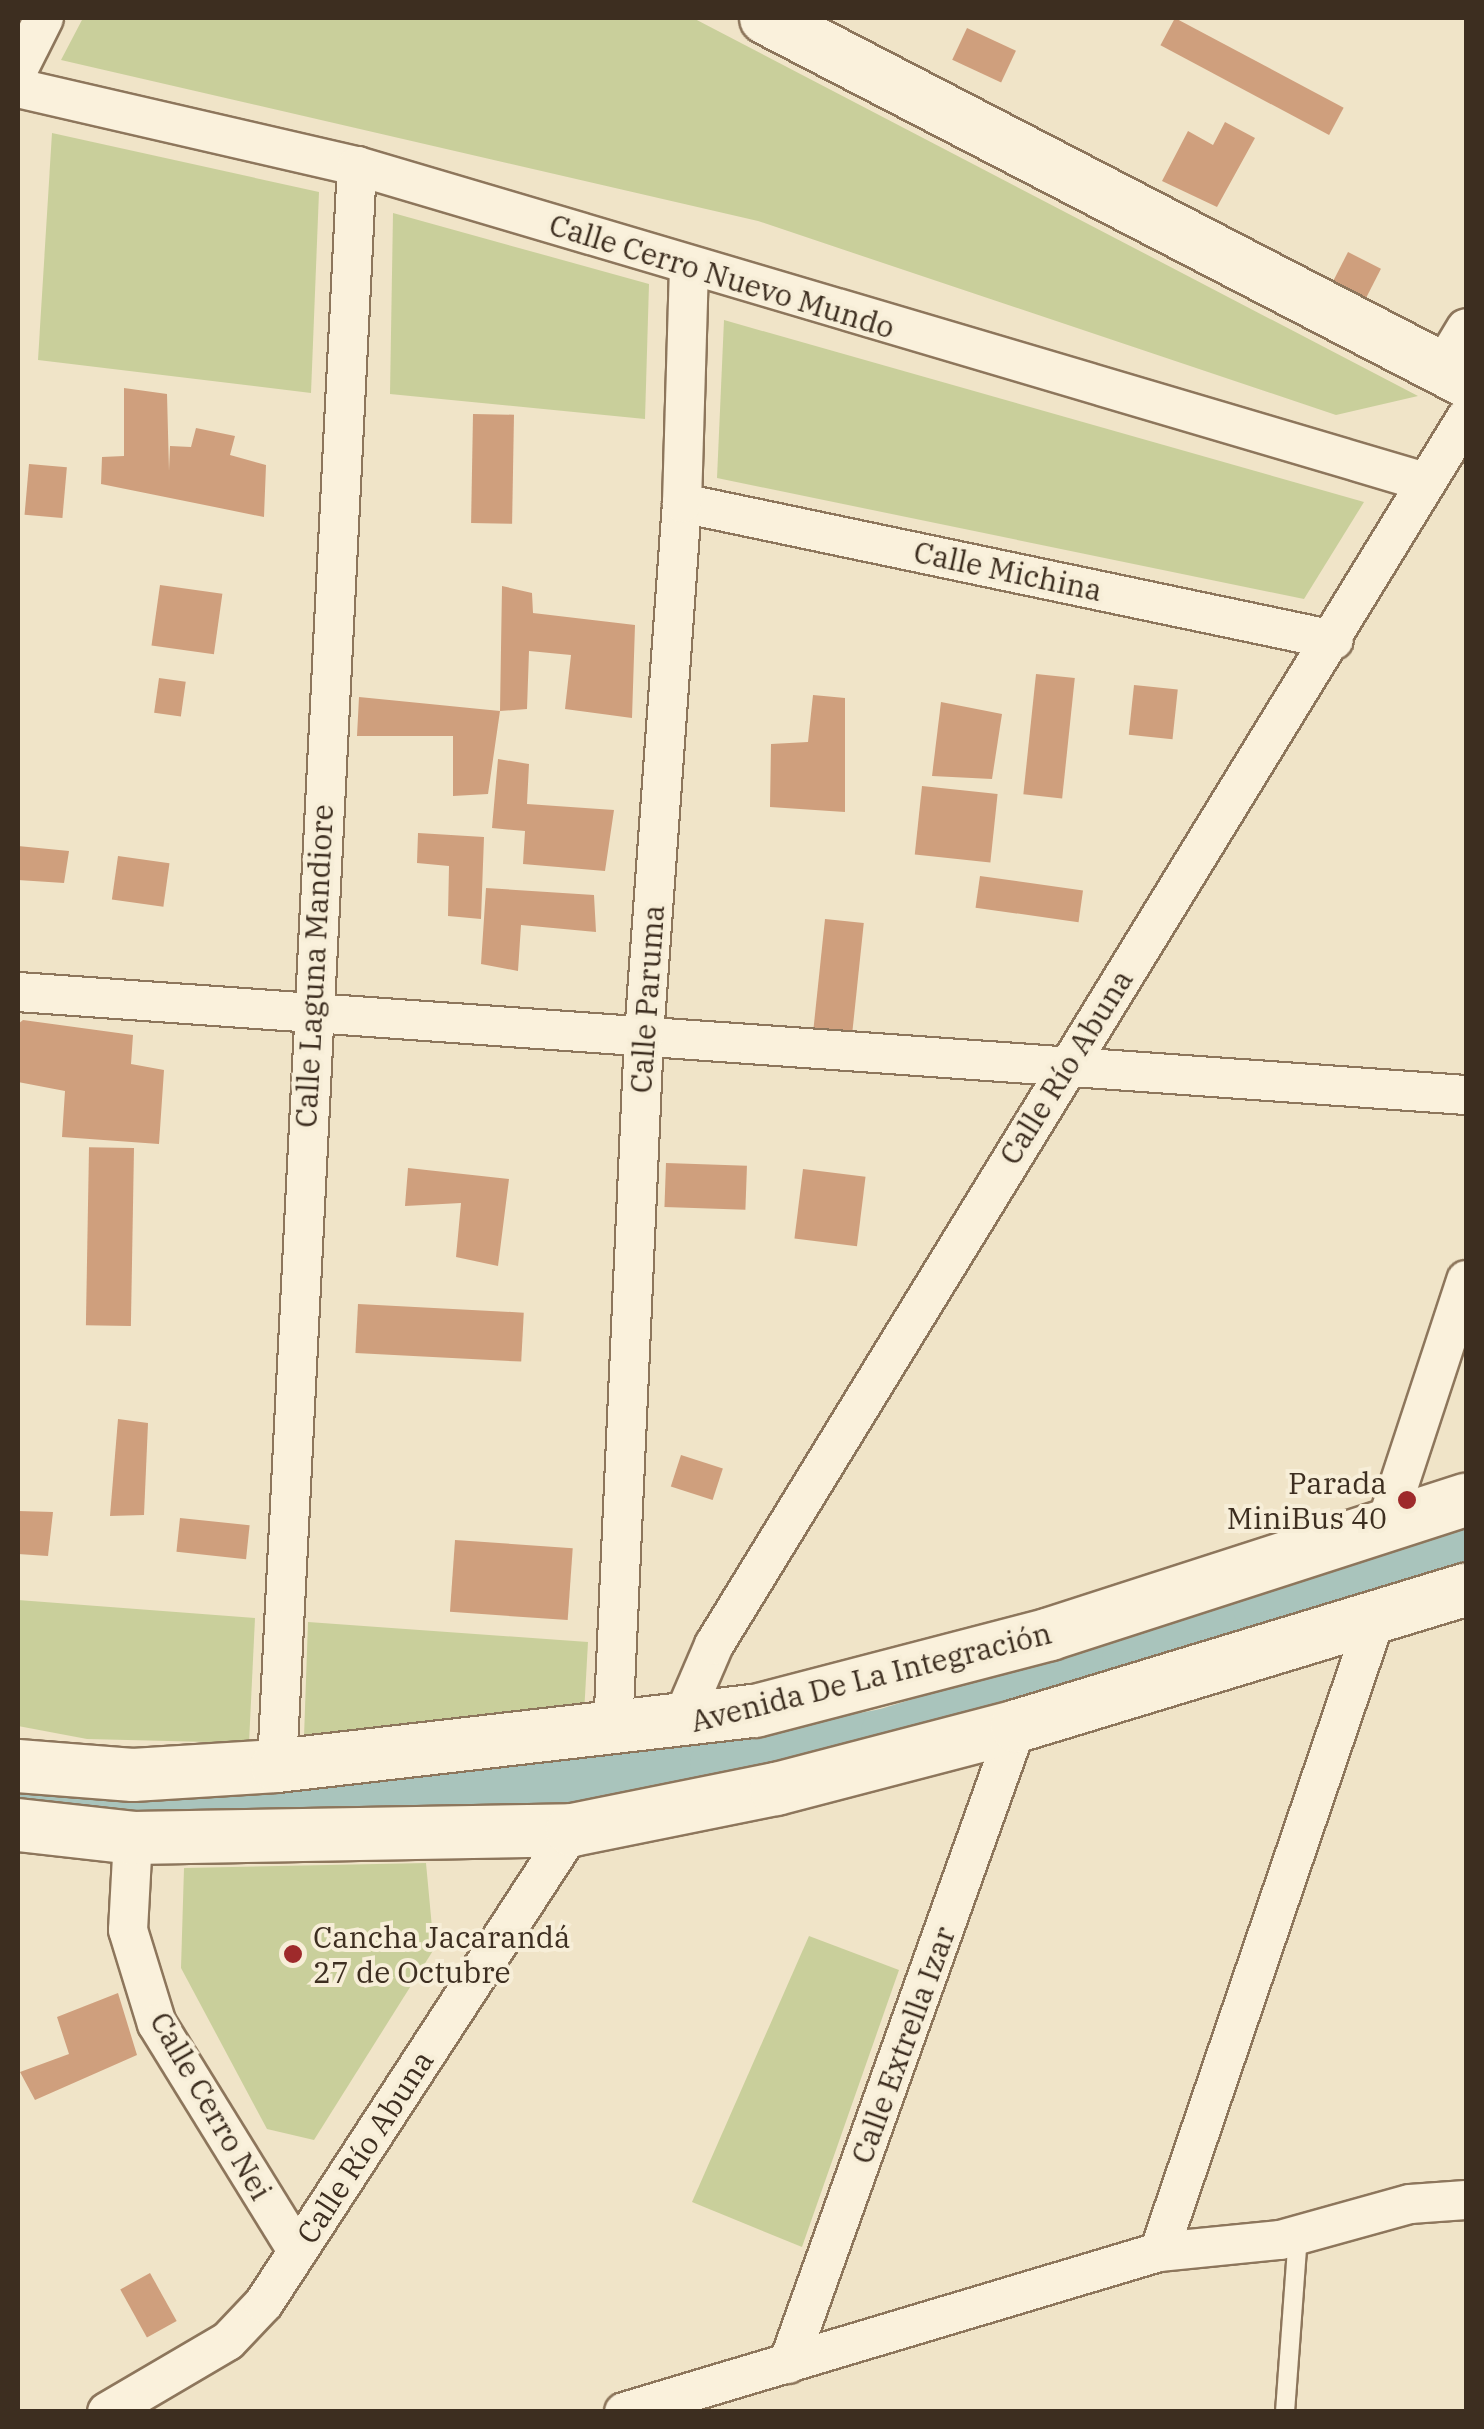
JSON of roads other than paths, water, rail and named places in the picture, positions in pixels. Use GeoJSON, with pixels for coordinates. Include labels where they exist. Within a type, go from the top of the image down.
{"type":"FeatureCollection","features":[{"type":"Feature","properties":{"kind":"main road"},"geometry":{"type":"LineString","coordinates":[[766,18],[1459,358]]}},
{"type":"Feature","properties":{"kind":"main road","name":"Avenida De La Integración"},"geometry":{"type":"LineString","coordinates":[[18,1766],[133,1775],[277,1766],[680,1724],[1050,1634],[1466,1500]]}},
{"type":"Feature","properties":{"kind":"main road"},"geometry":{"type":"LineString","coordinates":[[18,1825],[133,1838],[572,1830],[776,1789],[1017,1726],[1466,1590]]}},
{"type":"Feature","properties":{"kind":"street"},"geometry":{"type":"LineString","coordinates":[[18,70],[44,18]]}},
{"type":"Feature","properties":{"kind":"street","name":"Calle Cerro Nuevo Mundo"},"geometry":{"type":"LineString","coordinates":[[18,88],[357,166],[689,268],[1422,481]]}},
{"type":"Feature","properties":{"kind":"street","name":"Calle Laguna Mandiore"},"geometry":{"type":"LineString","coordinates":[[277,1766],[310,1012],[357,166]]}},
{"type":"Feature","properties":{"kind":"street","name":"Calle Paruma"},"geometry":{"type":"LineString","coordinates":[[612,1732],[644,1036],[682,503],[689,268]]}},
{"type":"Feature","properties":{"kind":"street","name":"Calle Río Abuna"},"geometry":{"type":"LineString","coordinates":[[680,1724],[714,1645],[1065,1066],[1334,640],[1422,481],[1466,418]]}},
{"type":"Feature","properties":{"kind":"street","name":"Calle Michina"},"geometry":{"type":"LineString","coordinates":[[682,503],[1334,640]]}},
{"type":"Feature","properties":{"kind":"street"},"geometry":{"type":"LineString","coordinates":[[18,992],[1466,1095]]}},
{"type":"Feature","properties":{"kind":"street"},"geometry":{"type":"LineString","coordinates":[[1386,1528],[1466,1280]]}},
{"type":"Feature","properties":{"kind":"street"},"geometry":{"type":"LineString","coordinates":[[1159,2252],[1375,1620]]}},
{"type":"Feature","properties":{"kind":"street","name":"Calle Extrella Izar"},"geometry":{"type":"LineString","coordinates":[[788,2364],[1017,1726]]}},
{"type":"Feature","properties":{"kind":"street","name":"Calle Río Abuna"},"geometry":{"type":"LineString","coordinates":[[107,2412],[228,2340],[264,2304],[572,1830]]}},
{"type":"Feature","properties":{"kind":"street","name":"Calle Cerro Nei"},"geometry":{"type":"LineString","coordinates":[[133,1838],[128,1930],[157,2024],[297,2250]]}},
{"type":"Feature","properties":{"kind":"street"},"geometry":{"type":"LineString","coordinates":[[624,2412],[714,2398],[788,2364],[1159,2252],[1298,2236],[1410,2204],[1466,2200]]}},
{"type":"Feature","properties":{"kind":"lane"},"geometry":{"type":"LineString","coordinates":[[1285,2412],[1298,2236]]}},
{"type":"Feature","properties":{"kind":"waterway"},"geometry":{"type":"LineString","coordinates":[[39,1806],[280,1813],[712,1762],[883,1731],[1124,1658],[1254,1606],[1466,1541]]}},
{"type":"Feature","properties":{"kind":"place","name":"Parada MiniBus 40"},"geometry":{"type":"Point","coordinates":[1407,1500]}},
{"type":"Feature","properties":{"kind":"place","name":"Cancha Jacarandá 27 de Octubre"},"geometry":{"type":"Point","coordinates":[293,1954]}}]}
